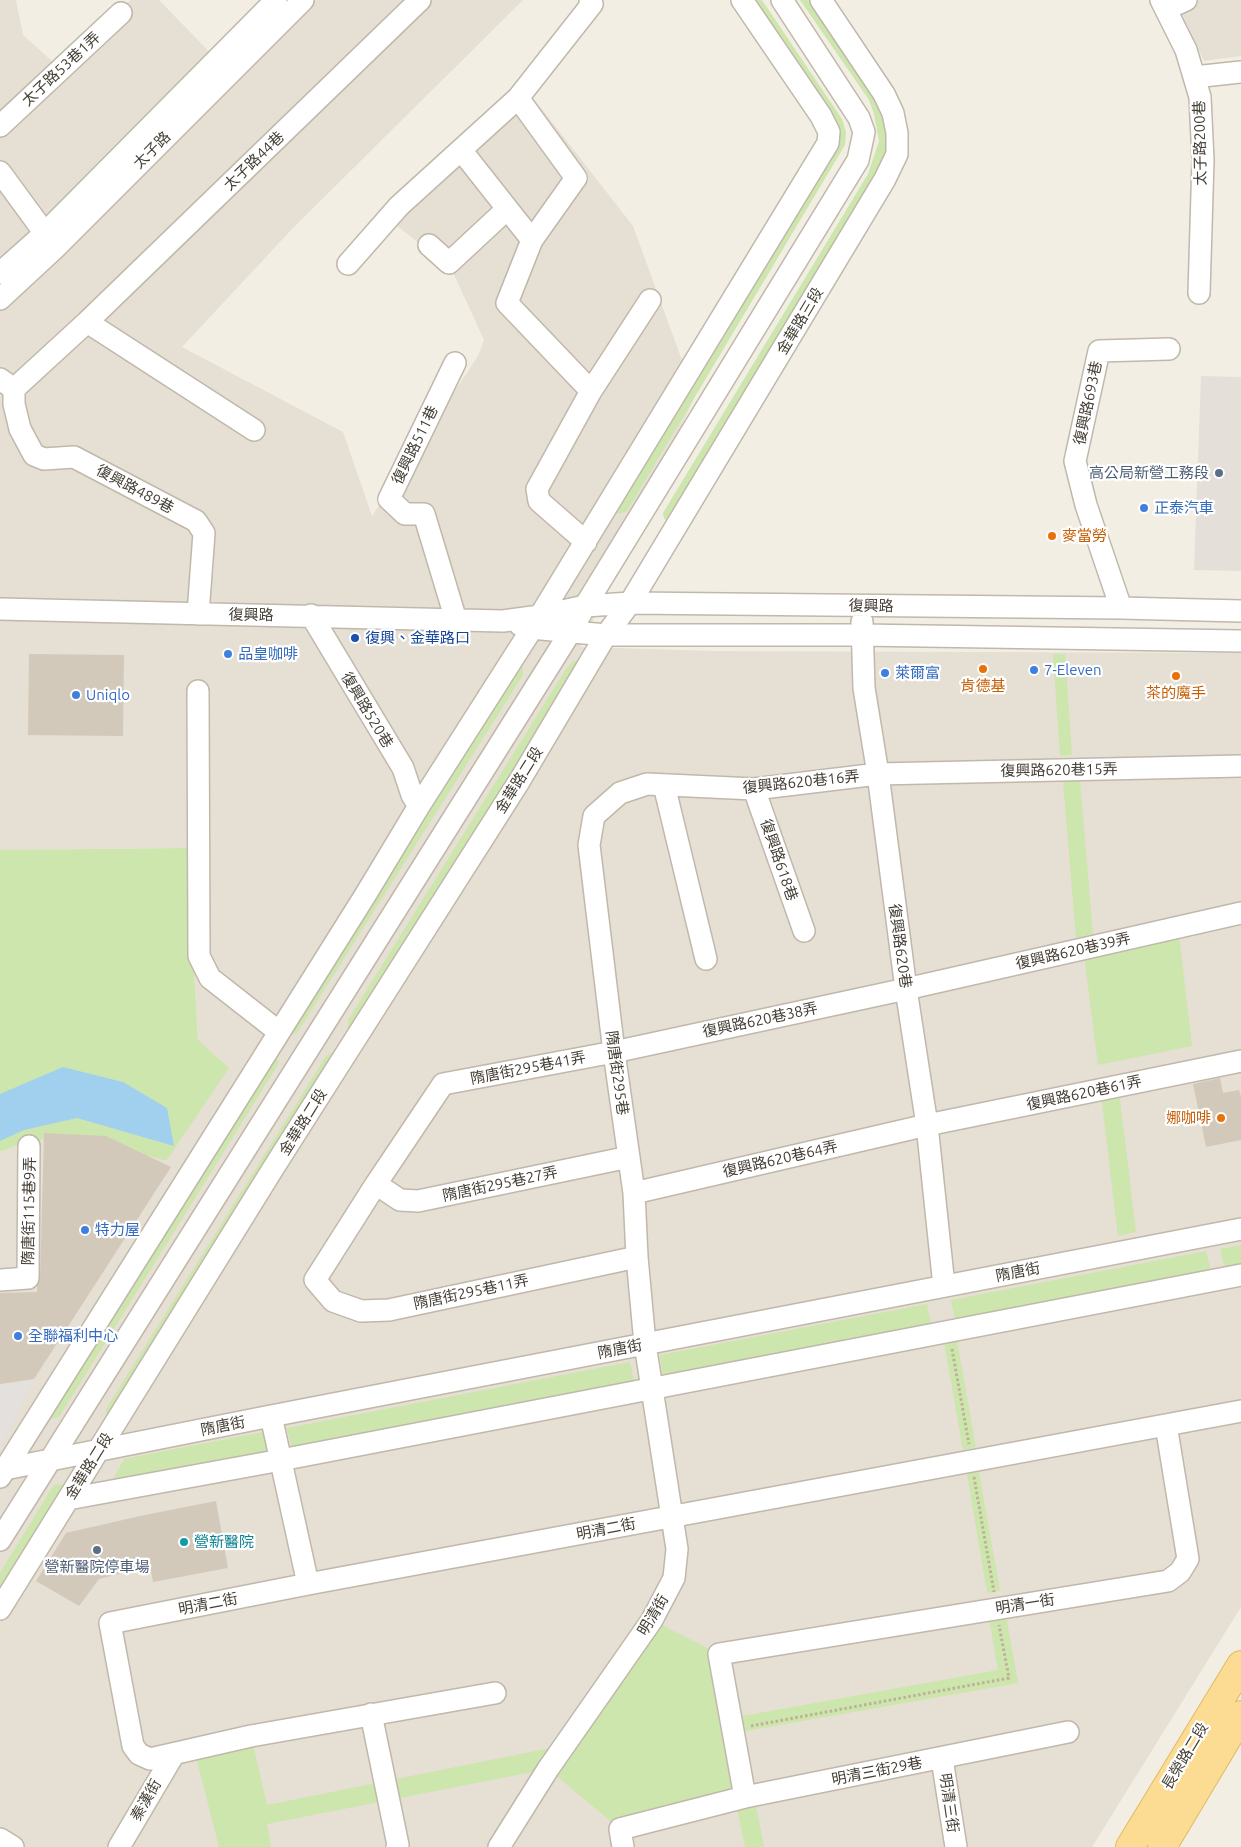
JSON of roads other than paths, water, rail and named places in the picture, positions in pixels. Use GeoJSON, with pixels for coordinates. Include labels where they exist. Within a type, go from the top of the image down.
{"type":"FeatureCollection","features":[{"type":"Feature","properties":{"kind":"main road","name":"長榮路二段"},"geometry":{"type":"LineString","coordinates":[[1130,1847],[1241,1665]]}},
{"type":"Feature","properties":{"kind":"main road","name":"長榮路二段"},"geometry":{"type":"LineString","coordinates":[[1162,1847],[1241,1715]]}},
{"type":"Feature","properties":{"kind":"street","name":"太子路"},"geometry":{"type":"LineString","coordinates":[[0,299],[50,240],[276,0]]}},
{"type":"Feature","properties":{"kind":"street","name":"太子路"},"geometry":{"type":"LineString","coordinates":[[0,273],[50,240],[303,0]]}},
{"type":"Feature","properties":{"kind":"street","name":"太子路44巷"},"geometry":{"type":"LineString","coordinates":[[9,391],[87,322],[420,0]]}},
{"type":"Feature","properties":{"kind":"street"},"geometry":{"type":"LineString","coordinates":[[348,264],[399,206],[518,98],[592,4],[590,0]]}},
{"type":"Feature","properties":{"kind":"street"},"geometry":{"type":"LineString","coordinates":[[2,1472],[586,542],[828,143],[829,132],[821,116],[742,0]]}},
{"type":"Feature","properties":{"kind":"street"},"geometry":{"type":"LineString","coordinates":[[0,1540],[571,631],[858,160],[864,132],[859,118],[782,0]]}},
{"type":"Feature","properties":{"kind":"street","name":"金華路三段"},"geometry":{"type":"LineString","coordinates":[[606,635],[630,603],[880,188],[897,154],[897,133],[893,113],[884,94],[821,0]]}},
{"type":"Feature","properties":{"kind":"street"},"geometry":{"type":"LineString","coordinates":[[1163,4],[1186,0]]}},
{"type":"Feature","properties":{"kind":"street","name":"太子路200巷"},"geometry":{"type":"LineString","coordinates":[[1163,4],[1186,50],[1200,97],[1202,160],[1199,293]]}},
{"type":"Feature","properties":{"kind":"street","name":"太子路53巷1弄"},"geometry":{"type":"LineString","coordinates":[[0,126],[121,13]]}},
{"type":"Feature","properties":{"kind":"street"},"geometry":{"type":"LineString","coordinates":[[1194,78],[1241,72]]}},
{"type":"Feature","properties":{"kind":"street"},"geometry":{"type":"LineString","coordinates":[[518,98],[576,178],[532,240],[507,303],[591,391]]}},
{"type":"Feature","properties":{"kind":"street"},"geometry":{"type":"LineString","coordinates":[[461,150],[532,240]]}},
{"type":"Feature","properties":{"kind":"street"},"geometry":{"type":"LineString","coordinates":[[0,172],[50,240]]}},
{"type":"Feature","properties":{"kind":"street"},"geometry":{"type":"LineString","coordinates":[[428,245],[448,263],[507,209]]}},
{"type":"Feature","properties":{"kind":"street"},"geometry":{"type":"LineString","coordinates":[[586,542],[539,501],[537,488],[591,391],[650,300]]}},
{"type":"Feature","properties":{"kind":"street"},"geometry":{"type":"LineString","coordinates":[[87,322],[254,430]]}},
{"type":"Feature","properties":{"kind":"street","name":"復興路693巷"},"geometry":{"type":"LineString","coordinates":[[1121,608],[1086,505],[1075,461],[1099,352],[1169,348]]}},
{"type":"Feature","properties":{"kind":"street","name":"復興路511巷"},"geometry":{"type":"LineString","coordinates":[[455,363],[389,499],[405,514],[424,514],[456,620]]}},
{"type":"Feature","properties":{"kind":"street","name":"復興路489巷"},"geometry":{"type":"LineString","coordinates":[[9,391],[20,428],[34,455],[44,459],[74,457],[196,521],[204,533],[198,614]]}},
{"type":"Feature","properties":{"kind":"street","name":"復興路"},"geometry":{"type":"LineString","coordinates":[[536,622],[585,606],[630,603],[1241,611]]}},
{"type":"Feature","properties":{"kind":"street","name":"復興路620巷"},"geometry":{"type":"LineString","coordinates":[[862,606],[861,635],[864,688],[878,774],[926,1125],[944,1286]]}},
{"type":"Feature","properties":{"kind":"street","name":"復興路"},"geometry":{"type":"LineString","coordinates":[[0,609],[311,615],[536,622],[571,631],[606,635],[861,635],[1241,641]]}},
{"type":"Feature","properties":{"kind":"street","name":"復興路520巷"},"geometry":{"type":"LineString","coordinates":[[311,615],[403,768],[412,795],[419,806]]}},
{"type":"Feature","properties":{"kind":"street","name":"金華路二段"},"geometry":{"type":"LineString","coordinates":[[0,1609],[274,1167],[520,780],[606,635]]}},
{"type":"Feature","properties":{"kind":"street"},"geometry":{"type":"LineString","coordinates":[[198,691],[199,956],[210,978],[279,1032]]}},
{"type":"Feature","properties":{"kind":"street","name":"復興路620巷15弄"},"geometry":{"type":"LineString","coordinates":[[878,774],[1241,766]]}},
{"type":"Feature","properties":{"kind":"street","name":"復興路620巷16弄"},"geometry":{"type":"LineString","coordinates":[[604,806],[620,793],[647,784],[754,789],[878,774]]}},
{"type":"Feature","properties":{"kind":"street"},"geometry":{"type":"LineString","coordinates":[[664,785],[706,959]]}},
{"type":"Feature","properties":{"kind":"street","name":"復興路618巷"},"geometry":{"type":"LineString","coordinates":[[754,789],[804,931]]}},
{"type":"Feature","properties":{"kind":"street","name":"隋唐街295巷"},"geometry":{"type":"LineString","coordinates":[[604,806],[594,816],[589,845],[614,1052],[634,1193],[636,1257],[645,1344]]}},
{"type":"Feature","properties":{"kind":"street","name":"復興路620巷39弄"},"geometry":{"type":"LineString","coordinates":[[906,989],[1241,913]]}},
{"type":"Feature","properties":{"kind":"street","name":"復興路620巷38弄"},"geometry":{"type":"LineString","coordinates":[[614,1052],[906,989]]}},
{"type":"Feature","properties":{"kind":"street","name":"隋唐街295巷41弄"},"geometry":{"type":"LineString","coordinates":[[376,1184],[443,1084],[614,1052]]}},
{"type":"Feature","properties":{"kind":"street","name":"復興路620巷61弄"},"geometry":{"type":"LineString","coordinates":[[926,1125],[1241,1061]]}},
{"type":"Feature","properties":{"kind":"street","name":"復興路620巷64弄"},"geometry":{"type":"LineString","coordinates":[[634,1193],[926,1125]]}},
{"type":"Feature","properties":{"kind":"street","name":"隋唐街115巷9弄"},"geometry":{"type":"LineString","coordinates":[[0,1280],[28,1278],[29,1146]]}},
{"type":"Feature","properties":{"kind":"street","name":"隋唐街295巷27弄"},"geometry":{"type":"LineString","coordinates":[[376,1184],[400,1200],[418,1201],[629,1157]]}},
{"type":"Feature","properties":{"kind":"street","name":"隋唐街295巷11弄"},"geometry":{"type":"LineString","coordinates":[[376,1184],[315,1280],[333,1301],[361,1311],[389,1310],[636,1257]]}},
{"type":"Feature","properties":{"kind":"street","name":"隋唐街"},"geometry":{"type":"LineString","coordinates":[[2,1472],[50,1460],[271,1416],[1241,1229]]}},
{"type":"Feature","properties":{"kind":"street"},"geometry":{"type":"LineString","coordinates":[[68,1500],[1241,1274]]}},
{"type":"Feature","properties":{"kind":"street","name":"明清街"},"geometry":{"type":"LineString","coordinates":[[499,1847],[548,1769],[652,1620],[674,1578],[677,1549],[673,1516],[645,1344]]}},
{"type":"Feature","properties":{"kind":"street"},"geometry":{"type":"LineString","coordinates":[[673,1516],[1241,1411]]}},
{"type":"Feature","properties":{"kind":"street"},"geometry":{"type":"LineString","coordinates":[[271,1416],[308,1584]]}},
{"type":"Feature","properties":{"kind":"street","name":"明清一街"},"geometry":{"type":"LineString","coordinates":[[745,1797],[719,1654],[1168,1580],[1180,1572],[1188,1559],[1166,1424]]}},
{"type":"Feature","properties":{"kind":"street","name":"明清二街"},"geometry":{"type":"LineString","coordinates":[[495,1693],[251,1736],[150,1760],[139,1754],[133,1746],[110,1623],[673,1516]]}},
{"type":"Feature","properties":{"kind":"street"},"geometry":{"type":"LineString","coordinates":[[371,1714],[398,1845],[396,1847]]}},
{"type":"Feature","properties":{"kind":"street","name":"明清三街29巷"},"geometry":{"type":"LineString","coordinates":[[623,1847],[620,1829],[745,1797],[1068,1732]]}},
{"type":"Feature","properties":{"kind":"street","name":"秦漢街"},"geometry":{"type":"LineString","coordinates":[[119,1847],[174,1754]]}},
{"type":"Feature","properties":{"kind":"street","name":"明清三街"},"geometry":{"type":"LineString","coordinates":[[942,1758],[956,1847]]}},
{"type":"Feature","properties":{"kind":"street"},"geometry":{"type":"LineString","coordinates":[[0,1839],[13,1847]]}},
{"type":"Feature","properties":{"kind":"water"},"geometry":{"type":"Polygon","coordinates":[[[63,1067],[123,1082],[167,1108],[174,1146],[77,1118],[24,1130],[0,1141],[0,1094],[63,1067]]]}},
{"type":"Feature","properties":{"kind":"place","name":"高公局新營工務段"},"geometry":{"type":"Point","coordinates":[1219,473]}},
{"type":"Feature","properties":{"kind":"place","name":"正泰汽車"},"geometry":{"type":"Point","coordinates":[1144,508]}},
{"type":"Feature","properties":{"kind":"place","name":"麥當勞"},"geometry":{"type":"Point","coordinates":[1052,536]}},
{"type":"Feature","properties":{"kind":"place","name":"復興、金華路口"},"geometry":{"type":"Point","coordinates":[355,638]}},
{"type":"Feature","properties":{"kind":"place","name":"品皇咖啡"},"geometry":{"type":"Point","coordinates":[228,654]}},
{"type":"Feature","properties":{"kind":"place","name":"肯德基"},"geometry":{"type":"Point","coordinates":[983,669]}},
{"type":"Feature","properties":{"kind":"place","name":"7-Eleven"},"geometry":{"type":"Point","coordinates":[1034,670]}},
{"type":"Feature","properties":{"kind":"place","name":"萊爾富"},"geometry":{"type":"Point","coordinates":[885,673]}},
{"type":"Feature","properties":{"kind":"place","name":"茶的魔手"},"geometry":{"type":"Point","coordinates":[1176,676]}},
{"type":"Feature","properties":{"kind":"place","name":"Uniqlo"},"geometry":{"type":"Point","coordinates":[76,695]}},
{"type":"Feature","properties":{"kind":"place","name":"娜咖啡"},"geometry":{"type":"Point","coordinates":[1221,1118]}},
{"type":"Feature","properties":{"kind":"place","name":"特力屋"},"geometry":{"type":"Point","coordinates":[85,1230]}},
{"type":"Feature","properties":{"kind":"place","name":"全聯福利中心"},"geometry":{"type":"Point","coordinates":[18,1336]}},
{"type":"Feature","properties":{"kind":"place","name":"營新醫院"},"geometry":{"type":"Point","coordinates":[184,1542]}},
{"type":"Feature","properties":{"kind":"place","name":"營新醫院停車場"},"geometry":{"type":"Point","coordinates":[97,1550]}}]}
